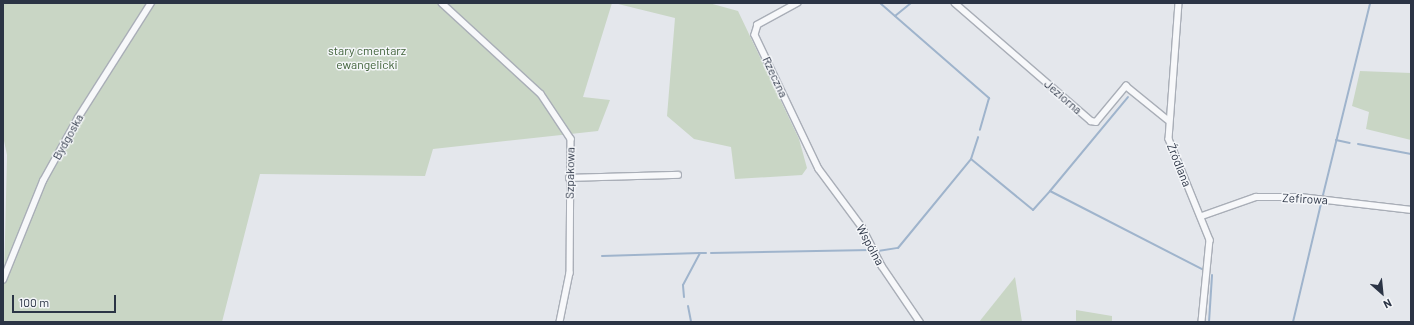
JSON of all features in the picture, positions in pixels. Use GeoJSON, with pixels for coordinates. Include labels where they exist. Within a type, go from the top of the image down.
{"type":"FeatureCollection","features":[{"type":"Feature","properties":{"kind":"street","name":"Bydgoska"},"geometry":{"type":"LineString","coordinates":[[3,280],[43,181],[78,118],[151,3]]}},
{"type":"Feature","properties":{"kind":"street","name":"Szpakowa"},"geometry":{"type":"LineString","coordinates":[[442,3],[541,94],[571,139],[569,178],[570,273],[560,322]]}},
{"type":"Feature","properties":{"kind":"street","name":"Rzeczna"},"geometry":{"type":"LineString","coordinates":[[798,3],[758,25],[755,35],[819,169]]}},
{"type":"Feature","properties":{"kind":"street","name":"Jeziorna"},"geometry":{"type":"LineString","coordinates":[[955,3],[1090,122],[1096,122],[1126,86],[1168,120]]}},
{"type":"Feature","properties":{"kind":"street","name":"Źródlana"},"geometry":{"type":"LineString","coordinates":[[1179,3],[1168,120],[1172,150],[1202,216],[1210,247],[1202,322]]}},
{"type":"Feature","properties":{"kind":"street","name":"Wspólna"},"geometry":{"type":"LineString","coordinates":[[819,169],[862,227],[882,266],[920,322]]}},
{"type":"Feature","properties":{"kind":"street"},"geometry":{"type":"LineString","coordinates":[[569,178],[678,175]]}},
{"type":"Feature","properties":{"kind":"street","name":"Zefirowa"},"geometry":{"type":"LineString","coordinates":[[1202,216],[1256,197],[1301,197],[1411,210]]}},
{"type":"Feature","properties":{"kind":"green space","name":"stary cmentarz ewangelicki"},"geometry":{"type":"Polygon","coordinates":[[[3,3],[612,3],[583,97],[610,100],[598,131],[433,149],[425,176],[260,174],[222,322],[3,322],[7,155],[3,136],[3,3]]]}},
{"type":"Feature","properties":{"kind":"green space"},"geometry":{"type":"Polygon","coordinates":[[[614,3],[709,3],[738,11],[799,139],[807,168],[802,175],[735,179],[731,147],[694,139],[667,116],[675,18],[614,3]]]}},
{"type":"Feature","properties":{"kind":"green space"},"geometry":{"type":"Polygon","coordinates":[[[1360,71],[1411,73],[1411,140],[1366,129],[1369,112],[1352,106],[1360,71]]]}},
{"type":"Feature","properties":{"kind":"green space"},"geometry":{"type":"Polygon","coordinates":[[[1015,277],[1022,322],[979,322],[1015,277]]]}},
{"type":"Feature","properties":{"kind":"green space"},"geometry":{"type":"Polygon","coordinates":[[[1076,310],[1112,316],[1112,322],[1076,322],[1076,310]]]}},
{"type":"Feature","properties":{"kind":"waterway"},"geometry":{"type":"LineString","coordinates":[[880,3],[989,98],[980,130]]}},
{"type":"Feature","properties":{"kind":"waterway"},"geometry":{"type":"LineString","coordinates":[[895,16],[911,3]]}},
{"type":"Feature","properties":{"kind":"waterway"},"geometry":{"type":"LineString","coordinates":[[1323,195],[1370,3]]}},
{"type":"Feature","properties":{"kind":"waterway"},"geometry":{"type":"LineString","coordinates":[[1050,191],[1128,97]]}},
{"type":"Feature","properties":{"kind":"waterway"},"geometry":{"type":"LineString","coordinates":[[878,251],[898,248],[971,159],[978,137]]}},
{"type":"Feature","properties":{"kind":"waterway"},"geometry":{"type":"LineString","coordinates":[[1336,140],[1350,143]]}},
{"type":"Feature","properties":{"kind":"waterway"},"geometry":{"type":"LineString","coordinates":[[1358,144],[1411,154]]}},
{"type":"Feature","properties":{"kind":"waterway"},"geometry":{"type":"LineString","coordinates":[[971,159],[1033,210],[1050,191],[1202,269]]}},
{"type":"Feature","properties":{"kind":"waterway"},"geometry":{"type":"LineString","coordinates":[[1293,322],[1321,204]]}},
{"type":"Feature","properties":{"kind":"waterway"},"geometry":{"type":"LineString","coordinates":[[711,253],[871,250]]}},
{"type":"Feature","properties":{"kind":"waterway"},"geometry":{"type":"LineString","coordinates":[[602,256],[700,253]]}},
{"type":"Feature","properties":{"kind":"waterway"},"geometry":{"type":"LineString","coordinates":[[684,297],[683,285],[700,253],[706,253]]}},
{"type":"Feature","properties":{"kind":"waterway"},"geometry":{"type":"LineString","coordinates":[[1209,322],[1212,275]]}},
{"type":"Feature","properties":{"kind":"waterway"},"geometry":{"type":"LineString","coordinates":[[688,306],[691,322]]}}]}
